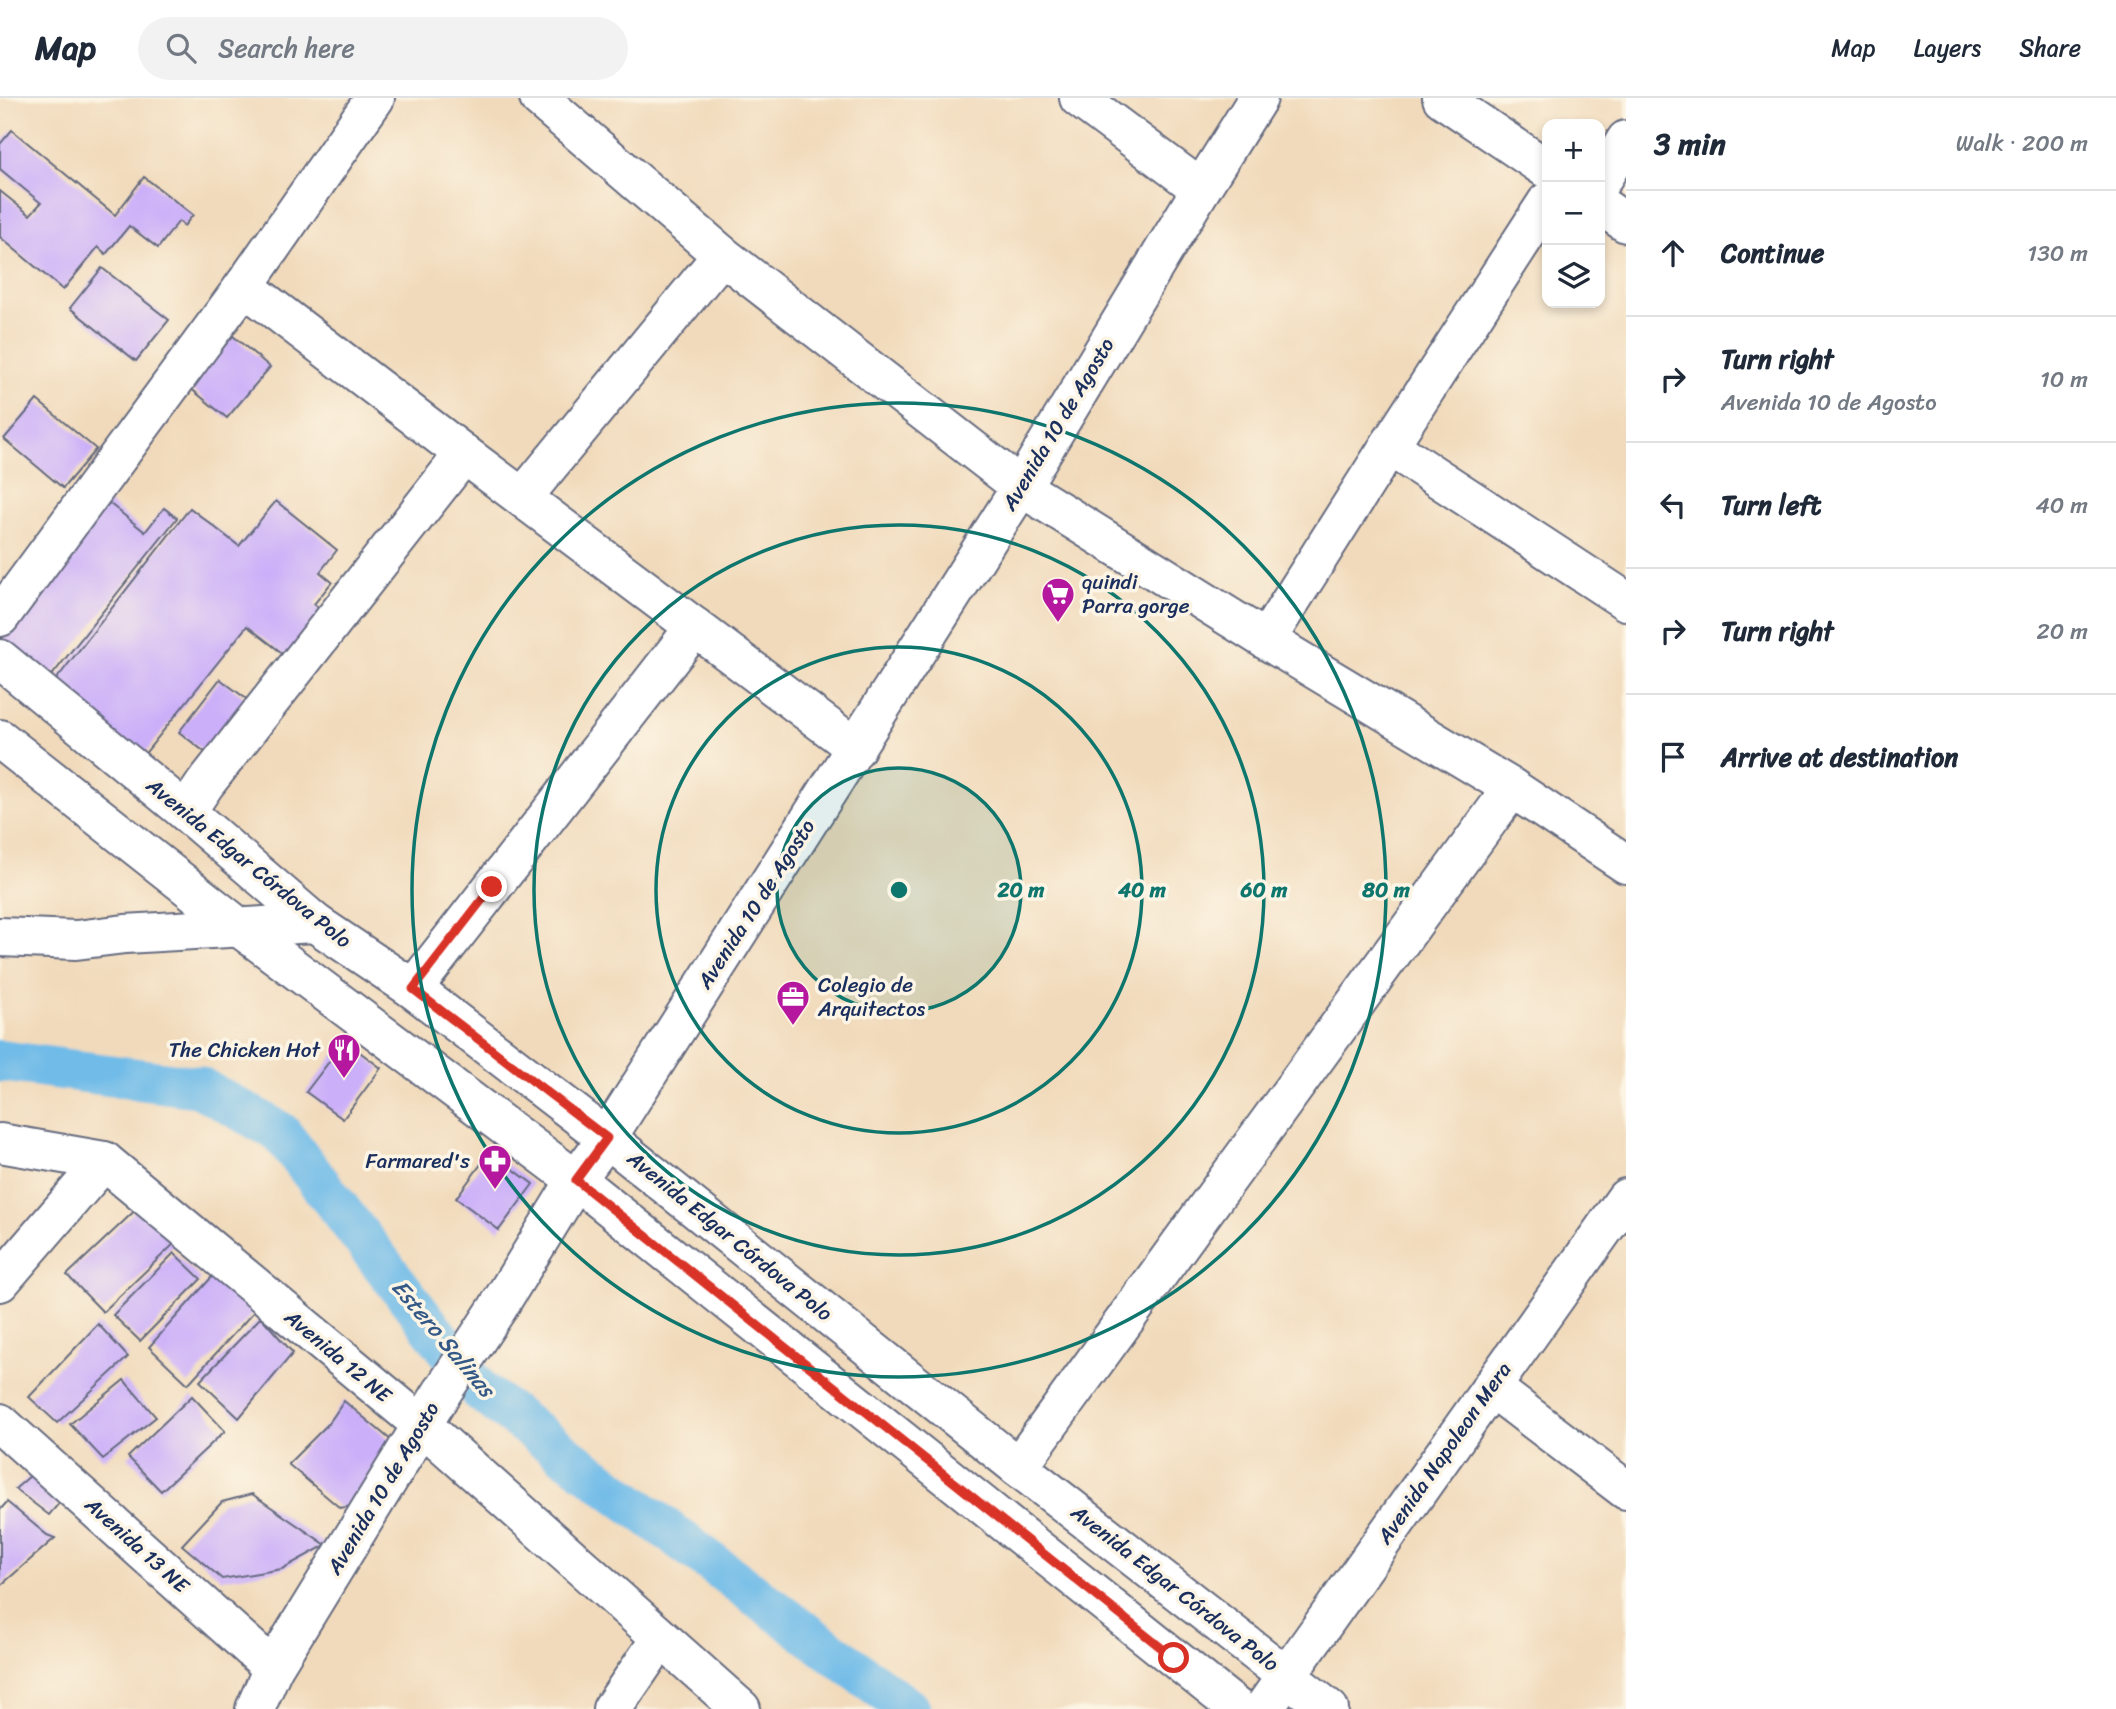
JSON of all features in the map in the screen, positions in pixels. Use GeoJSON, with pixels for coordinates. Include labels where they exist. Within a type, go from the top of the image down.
{"type":"FeatureCollection","features":[{"type":"Feature","properties":{"kind":"street"},"geometry":{"type":"LineString","coordinates":[[0,617],[244,286],[375,98]]}},
{"type":"Feature","properties":{"kind":"street"},"geometry":{"type":"LineString","coordinates":[[539,98],[722,255],[1021,487],[1266,640],[1512,788],[1626,864]]}},
{"type":"Feature","properties":{"kind":"street"},"geometry":{"type":"LineString","coordinates":[[1079,98],[1201,189]]}},
{"type":"Feature","properties":{"kind":"street","name":"Avenida 10 de Agosto"},"geometry":{"type":"LineString","coordinates":[[254,1709],[273,1668],[431,1410],[1021,487],[1258,98]]}},
{"type":"Feature","properties":{"kind":"street"},"geometry":{"type":"LineString","coordinates":[[1441,98],[1542,166]]}},
{"type":"Feature","properties":{"kind":"street"},"geometry":{"type":"LineString","coordinates":[[1605,174],[1626,140]]}},
{"type":"Feature","properties":{"kind":"street"},"geometry":{"type":"LineString","coordinates":[[1605,208],[1626,223]]}},
{"type":"Feature","properties":{"kind":"street"},"geometry":{"type":"LineString","coordinates":[[1266,640],[1542,210]]}},
{"type":"Feature","properties":{"kind":"street"},"geometry":{"type":"LineString","coordinates":[[523,497],[722,255]]}},
{"type":"Feature","properties":{"kind":"street"},"geometry":{"type":"LineString","coordinates":[[244,286],[856,748]]}},
{"type":"Feature","properties":{"kind":"street"},"geometry":{"type":"LineString","coordinates":[[1389,446],[1626,601]]}},
{"type":"Feature","properties":{"kind":"street"},"geometry":{"type":"LineString","coordinates":[[186,812],[205,784],[464,454]]}},
{"type":"Feature","properties":{"kind":"street"},"geometry":{"type":"LineString","coordinates":[[413,989],[695,627]]}},
{"type":"Feature","properties":{"kind":"street","name":"Avenida Edgar Córdova Polo"},"geometry":{"type":"LineString","coordinates":[[0,659],[186,812],[315,923],[413,989],[607,1138],[1018,1467],[1329,1709]]}},
{"type":"Feature","properties":{"kind":"street"},"geometry":{"type":"LineString","coordinates":[[0,739],[240,928],[576,1180],[1238,1709]]}},
{"type":"Feature","properties":{"kind":"street"},"geometry":{"type":"LineString","coordinates":[[1018,1467],[1512,788]]}},
{"type":"Feature","properties":{"kind":"street"},"geometry":{"type":"LineString","coordinates":[[0,937],[76,940],[125,934],[315,923]]}},
{"type":"Feature","properties":{"kind":"street","name":"Avenida 12 NE"},"geometry":{"type":"LineString","coordinates":[[0,1143],[104,1161],[431,1410],[661,1637],[741,1709]]}},
{"type":"Feature","properties":{"kind":"street"},"geometry":{"type":"LineString","coordinates":[[0,1282],[104,1161]]}},
{"type":"Feature","properties":{"kind":"street","name":"Avenida Napoleon Mera"},"geometry":{"type":"LineString","coordinates":[[1263,1709],[1626,1198]]}},
{"type":"Feature","properties":{"kind":"street"},"geometry":{"type":"LineString","coordinates":[[1491,1387],[1626,1490]]}},
{"type":"Feature","properties":{"kind":"street","name":"Avenida 13 NE"},"geometry":{"type":"LineString","coordinates":[[0,1423],[273,1668]]}},
{"type":"Feature","properties":{"kind":"street"},"geometry":{"type":"LineString","coordinates":[[612,1709],[661,1637]]}},
{"type":"Feature","properties":{"kind":"building"},"geometry":{"type":"Polygon","coordinates":[[[12,130],[115,215],[144,177],[193,215],[184,226],[179,221],[158,248],[129,226],[106,254],[98,247],[63,290],[0,237],[0,191],[30,215],[41,203],[0,169],[0,144],[12,130]]]}},
{"type":"Feature","properties":{"kind":"building"},"geometry":{"type":"Polygon","coordinates":[[[102,268],[169,320],[136,361],[70,308],[102,268]]]}},
{"type":"Feature","properties":{"kind":"building"},"geometry":{"type":"Polygon","coordinates":[[[233,336],[270,367],[227,418],[189,387],[233,336]]]}},
{"type":"Feature","properties":{"kind":"building"},"geometry":{"type":"Polygon","coordinates":[[[37,400],[96,449],[63,488],[4,439],[37,400]]]}},
{"type":"Feature","properties":{"kind":"building"},"geometry":{"type":"Polygon","coordinates":[[[276,501],[337,550],[320,572],[332,582],[314,604],[325,613],[290,659],[247,626],[139,761],[48,690],[190,508],[239,546],[276,501]]]}},
{"type":"Feature","properties":{"kind":"building"},"geometry":{"type":"Polygon","coordinates":[[[109,503],[145,532],[164,508],[177,518],[49,679],[0,641],[109,503]]]}},
{"type":"Feature","properties":{"kind":"building"},"geometry":{"type":"Polygon","coordinates":[[[220,679],[261,710],[219,763],[179,732],[220,679]]]}},
{"type":"Feature","properties":{"kind":"building","name":"The Chicken Hot"},"geometry":{"type":"Polygon","coordinates":[[[345,1041],[381,1068],[343,1119],[306,1092],[345,1041]]]}},
{"type":"Feature","properties":{"kind":"building","name":"Farmared's"},"geometry":{"type":"Polygon","coordinates":[[[490,1152],[533,1184],[499,1230],[456,1198],[490,1152]]]}},
{"type":"Feature","properties":{"kind":"building"},"geometry":{"type":"Polygon","coordinates":[[[144,1202],[179,1239],[103,1312],[67,1275],[144,1202]]]}},
{"type":"Feature","properties":{"kind":"building"},"geometry":{"type":"Polygon","coordinates":[[[174,1253],[201,1279],[140,1341],[113,1315],[174,1253]]]}},
{"type":"Feature","properties":{"kind":"building"},"geometry":{"type":"Polygon","coordinates":[[[219,1269],[259,1306],[188,1384],[149,1347],[219,1269]]]}},
{"type":"Feature","properties":{"kind":"building"},"geometry":{"type":"Polygon","coordinates":[[[261,1317],[293,1353],[239,1418],[200,1381],[261,1317]]]}},
{"type":"Feature","properties":{"kind":"building"},"geometry":{"type":"Polygon","coordinates":[[[98,1324],[128,1357],[57,1423],[29,1397],[98,1324]]]}},
{"type":"Feature","properties":{"kind":"building"},"geometry":{"type":"Polygon","coordinates":[[[124,1380],[156,1417],[103,1459],[70,1424],[124,1380]]]}},
{"type":"Feature","properties":{"kind":"building"},"geometry":{"type":"Polygon","coordinates":[[[192,1396],[225,1431],[161,1491],[128,1457],[192,1396]]]}},
{"type":"Feature","properties":{"kind":"building"},"geometry":{"type":"Polygon","coordinates":[[[344,1401],[392,1441],[352,1506],[340,1508],[288,1464],[329,1423],[344,1401]]]}},
{"type":"Feature","properties":{"kind":"building"},"geometry":{"type":"Polygon","coordinates":[[[39,1468],[66,1495],[49,1515],[15,1489],[39,1468]]]}},
{"type":"Feature","properties":{"kind":"building"},"geometry":{"type":"Polygon","coordinates":[[[252,1494],[326,1545],[282,1569],[222,1579],[182,1545],[222,1502],[252,1494]]]}},
{"type":"Feature","properties":{"kind":"building"},"geometry":{"type":"Polygon","coordinates":[[[7,1502],[47,1535],[55,1538],[0,1586],[0,1510],[7,1502]]]}},
{"type":"Feature","properties":{"kind":"waterway","name":"Estero Salinas"},"geometry":{"type":"LineString","coordinates":[[0,1061],[199,1087],[280,1132],[480,1391],[909,1709]]}},
{"type":"Feature","properties":{"kind":"place","name":"quindi Parra gorge"},"geometry":{"type":"Point","coordinates":[1058,624]}},
{"type":"Feature","properties":{"kind":"place","name":"Colegio de Arquitectos"},"geometry":{"type":"Point","coordinates":[793,1027]}},
{"type":"Feature","properties":{"kind":"place","name":"The Chicken Hot"},"geometry":{"type":"Point","coordinates":[344,1080]}},
{"type":"Feature","properties":{"kind":"place","name":"Farmared's"},"geometry":{"type":"Point","coordinates":[495,1191]}},
{"type":"Feature","properties":{"kind":"route"},"geometry":{"type":"LineString","coordinates":[[492,887],[413,989],[607,1138],[576,1180],[1174,1658]]}}]}
